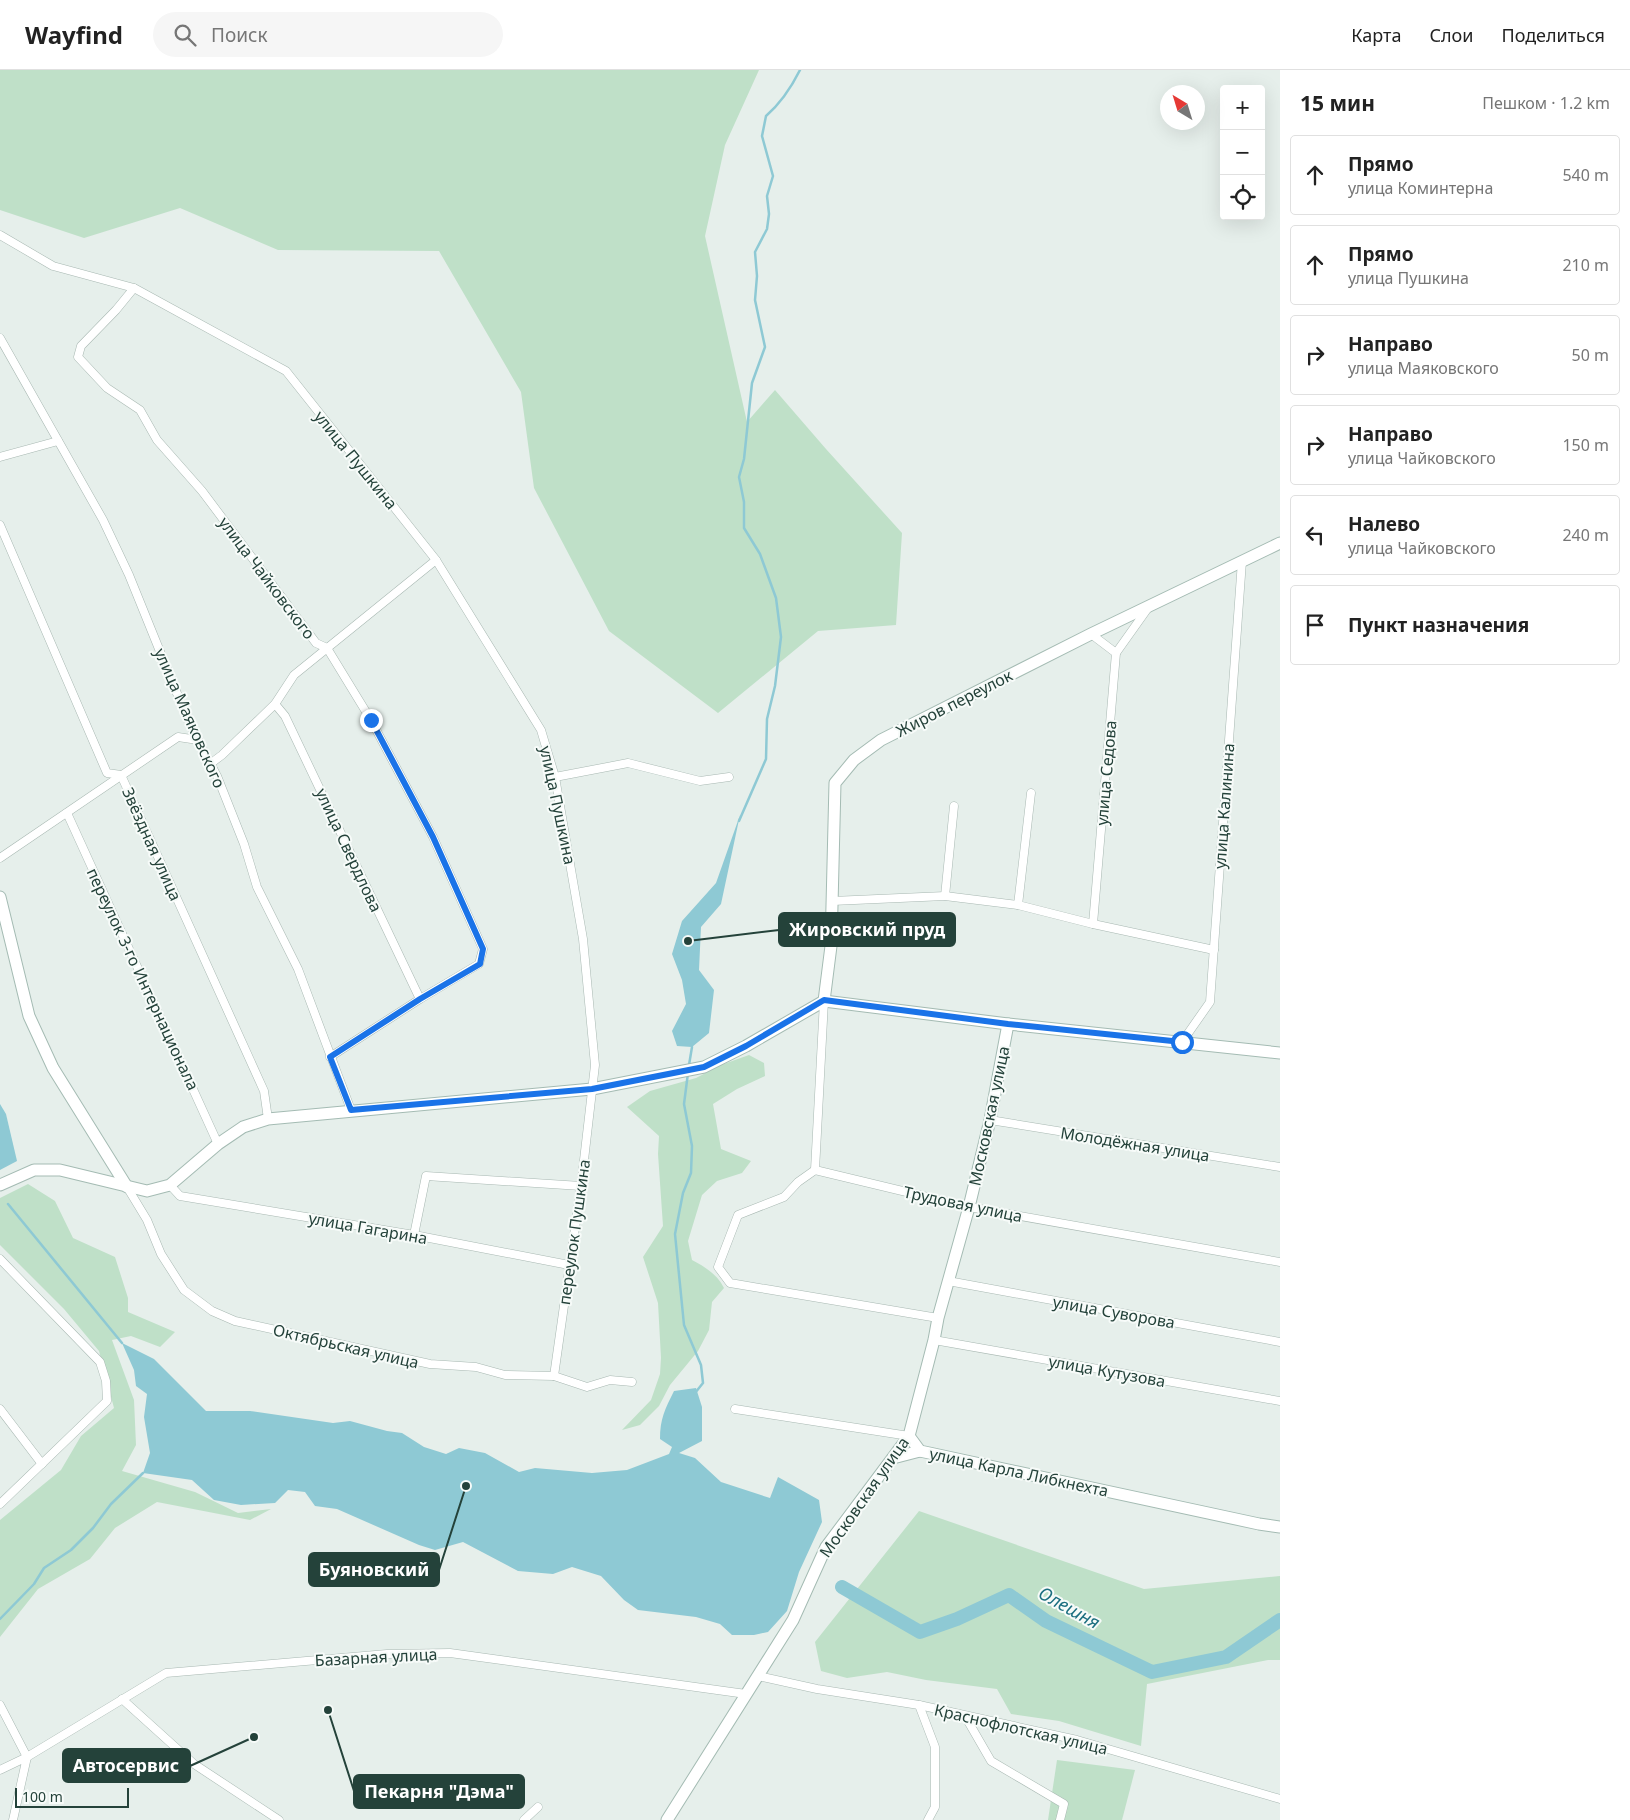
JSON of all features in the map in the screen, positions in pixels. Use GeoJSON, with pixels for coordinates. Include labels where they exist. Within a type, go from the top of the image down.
{"type":"FeatureCollection","features":[{"type":"Feature","properties":{"kind":"street","name":"улица Пушкина"},"geometry":{"type":"LineString","coordinates":[[0,235],[53,266],[134,288],[286,371],[436,560],[541,730],[555,778],[584,939],[595,1065],[592,1089]]}},
{"type":"Feature","properties":{"kind":"street","name":"улица Чайковского"},"geometry":{"type":"LineString","coordinates":[[134,288],[116,310],[81,346],[78,357],[107,388],[140,410],[157,440],[202,491],[316,643],[326,648],[371,720],[433,837],[483,949],[480,964],[420,999],[330,1057]]}},
{"type":"Feature","properties":{"kind":"street","name":"улица Маяковского"},"geometry":{"type":"LineString","coordinates":[[0,338],[103,520],[129,575],[189,723],[210,764],[244,844],[257,887],[298,969],[351,1110]]}},
{"type":"Feature","properties":{"kind":"street"},"geometry":{"type":"LineString","coordinates":[[0,457],[58,441]]}},
{"type":"Feature","properties":{"kind":"street","name":"Звёздная улица"},"geometry":{"type":"LineString","coordinates":[[0,525],[107,773],[121,775],[264,1091],[268,1119]]}},
{"type":"Feature","properties":{"kind":"street","name":"Жиров переулок"},"geometry":{"type":"LineString","coordinates":[[824,1000],[831,946],[835,783],[854,760],[881,740],[1091,634],[1280,543]]}},
{"type":"Feature","properties":{"kind":"street"},"geometry":{"type":"LineString","coordinates":[[210,764],[222,755],[275,704],[294,675],[436,560]]}},
{"type":"Feature","properties":{"kind":"street","name":"улица Калинина"},"geometry":{"type":"LineString","coordinates":[[1182,1042],[1210,1002],[1242,561]]}},
{"type":"Feature","properties":{"kind":"street"},"geometry":{"type":"LineString","coordinates":[[1091,634],[1116,654],[1150,605]]}},
{"type":"Feature","properties":{"kind":"street","name":"улица Седова"},"geometry":{"type":"LineString","coordinates":[[1093,924],[1116,654]]}},
{"type":"Feature","properties":{"kind":"street","name":"улица Свердлова"},"geometry":{"type":"LineString","coordinates":[[275,704],[285,716],[420,999]]}},
{"type":"Feature","properties":{"kind":"street"},"geometry":{"type":"LineString","coordinates":[[0,858],[178,737],[198,740]]}},
{"type":"Feature","properties":{"kind":"street"},"geometry":{"type":"LineString","coordinates":[[555,778],[628,763],[700,781],[729,777]]}},
{"type":"Feature","properties":{"kind":"street"},"geometry":{"type":"LineString","coordinates":[[1018,905],[1031,793]]}},
{"type":"Feature","properties":{"kind":"street"},"geometry":{"type":"LineString","coordinates":[[945,896],[954,806]]}},
{"type":"Feature","properties":{"kind":"street","name":"переулок 3-го Интернационала"},"geometry":{"type":"LineString","coordinates":[[67,813],[218,1144]]}},
{"type":"Feature","properties":{"kind":"street"},"geometry":{"type":"LineString","coordinates":[[832,901],[945,896],[1018,905],[1093,924],[1214,950]]}},
{"type":"Feature","properties":{"kind":"street"},"geometry":{"type":"LineString","coordinates":[[0,897],[29,1016],[53,1068],[127,1187]]}},
{"type":"Feature","properties":{"kind":"street"},"geometry":{"type":"LineString","coordinates":[[824,1000],[814,1170],[798,1182],[784,1197],[738,1215],[718,1266],[730,1283],[938,1318]]}},
{"type":"Feature","properties":{"kind":"street"},"geometry":{"type":"LineString","coordinates":[[0,1185],[34,1170],[60,1170],[147,1191],[170,1185],[218,1144],[243,1127],[268,1119],[592,1089],[704,1067],[746,1046],[824,1000],[1008,1024],[1280,1053]]}},
{"type":"Feature","properties":{"kind":"street","name":"Московская улица"},"geometry":{"type":"LineString","coordinates":[[667,1820],[793,1620],[826,1547],[908,1436],[969,1207],[990,1120],[1008,1024]]}},
{"type":"Feature","properties":{"kind":"street","name":"переулок Пушкина"},"geometry":{"type":"LineString","coordinates":[[554,1376],[581,1186],[592,1089]]}},
{"type":"Feature","properties":{"kind":"street","name":"Молодёжная улица"},"geometry":{"type":"LineString","coordinates":[[990,1120],[1280,1167]]}},
{"type":"Feature","properties":{"kind":"street","name":"Трудовая улица"},"geometry":{"type":"LineString","coordinates":[[814,1170],[969,1207],[1280,1262]]}},
{"type":"Feature","properties":{"kind":"street"},"geometry":{"type":"LineString","coordinates":[[414,1235],[426,1176],[581,1186]]}},
{"type":"Feature","properties":{"kind":"street","name":"улица Гагарина"},"geometry":{"type":"LineString","coordinates":[[170,1185],[180,1196],[414,1235],[569,1265]]}},
{"type":"Feature","properties":{"kind":"street","name":"Октябрьская улица"},"geometry":{"type":"LineString","coordinates":[[127,1187],[147,1220],[161,1254],[184,1290],[212,1311],[235,1321],[430,1364],[476,1366],[505,1375],[554,1376],[587,1387],[610,1380],[632,1382]]}},
{"type":"Feature","properties":{"kind":"street"},"geometry":{"type":"LineString","coordinates":[[0,1258],[100,1362],[106,1381],[107,1401],[0,1504]]}},
{"type":"Feature","properties":{"kind":"street","name":"улица Суворова"},"geometry":{"type":"LineString","coordinates":[[948,1281],[1280,1342]]}},
{"type":"Feature","properties":{"kind":"street","name":"улица Кутузова"},"geometry":{"type":"LineString","coordinates":[[934,1340],[1280,1401]]}},
{"type":"Feature","properties":{"kind":"street"},"geometry":{"type":"LineString","coordinates":[[0,1409],[42,1464]]}},
{"type":"Feature","properties":{"kind":"street"},"geometry":{"type":"LineString","coordinates":[[735,1409],[908,1436]]}},
{"type":"Feature","properties":{"kind":"street","name":"улица Карла Либкнехта"},"geometry":{"type":"LineString","coordinates":[[908,1436],[920,1451],[1249,1522],[1280,1527]]}},
{"type":"Feature","properties":{"kind":"street"},"geometry":{"type":"LineString","coordinates":[[892,1458],[920,1451]]}},
{"type":"Feature","properties":{"kind":"street","name":"Базарная улица"},"geometry":{"type":"LineString","coordinates":[[0,1770],[27,1757],[166,1673],[387,1654],[450,1653],[746,1694]]}},
{"type":"Feature","properties":{"kind":"street","name":"Краснофлотская улица"},"geometry":{"type":"LineString","coordinates":[[758,1676],[817,1689],[919,1705],[1078,1740],[1280,1799]]}},
{"type":"Feature","properties":{"kind":"street"},"geometry":{"type":"LineString","coordinates":[[122,1699],[194,1764],[279,1820]]}},
{"type":"Feature","properties":{"kind":"street"},"geometry":{"type":"LineString","coordinates":[[0,1705],[27,1757],[13,1820]]}},
{"type":"Feature","properties":{"kind":"street"},"geometry":{"type":"LineString","coordinates":[[919,1705],[935,1747],[935,1807],[928,1820]]}},
{"type":"Feature","properties":{"kind":"street"},"geometry":{"type":"LineString","coordinates":[[965,1716],[991,1761],[1064,1804],[1060,1820]]}},
{"type":"Feature","properties":{"kind":"street"},"geometry":{"type":"LineString","coordinates":[[524,1820],[538,1807]]}},
{"type":"Feature","properties":{"kind":"green space"},"geometry":{"type":"Polygon","coordinates":[[[0,70],[759,70],[725,145],[705,236],[747,422],[775,390],[902,533],[896,625],[818,631],[718,713],[609,631],[534,488],[521,392],[439,251],[278,250],[180,208],[84,238],[0,210],[0,70]]]}},
{"type":"Feature","properties":{"kind":"green space"},"geometry":{"type":"Polygon","coordinates":[[[749,1055],[764,1063],[765,1076],[737,1089],[713,1104],[721,1149],[751,1161],[742,1173],[717,1181],[702,1195],[688,1241],[692,1260],[714,1275],[724,1288],[712,1302],[709,1330],[698,1351],[670,1385],[659,1406],[640,1425],[622,1430],[651,1400],[660,1374],[661,1358],[658,1303],[643,1257],[663,1226],[658,1154],[659,1136],[627,1107],[650,1091],[696,1078],[721,1065],[749,1055]]]}},
{"type":"Feature","properties":{"kind":"green space"},"geometry":{"type":"Polygon","coordinates":[[[28,1184],[55,1201],[73,1238],[115,1257],[128,1298],[128,1312],[175,1332],[160,1347],[131,1336],[112,1340],[134,1400],[136,1445],[122,1471],[195,1492],[238,1513],[271,1509],[250,1520],[157,1502],[115,1528],[90,1559],[38,1589],[0,1637],[0,1520],[61,1470],[81,1436],[114,1408],[99,1351],[64,1309],[0,1245],[0,1198],[28,1184]]]}},
{"type":"Feature","properties":{"kind":"green space"},"geometry":{"type":"Polygon","coordinates":[[[919,1511],[1144,1589],[1280,1576],[1280,1660],[1268,1660],[1147,1684],[1141,1746],[1059,1721],[1011,1714],[997,1689],[926,1680],[887,1672],[847,1678],[821,1671],[815,1642],[919,1511]]]}},
{"type":"Feature","properties":{"kind":"green space"},"geometry":{"type":"Polygon","coordinates":[[[1057,1760],[1135,1770],[1122,1820],[1048,1820],[1057,1760]]]}},
{"type":"Feature","properties":{"kind":"water"},"geometry":{"type":"Polygon","coordinates":[[[740,815],[721,904],[701,927],[699,970],[714,990],[709,1033],[692,1047],[677,1046],[672,1031],[686,1004],[682,980],[672,954],[682,921],[716,883],[740,815]]]}},
{"type":"Feature","properties":{"kind":"water"},"geometry":{"type":"Polygon","coordinates":[[[0,1104],[6,1114],[17,1161],[0,1170],[0,1104]]]}},
{"type":"Feature","properties":{"kind":"water"},"geometry":{"type":"Polygon","coordinates":[[[122,1343],[154,1359],[206,1411],[250,1411],[333,1423],[350,1421],[402,1433],[424,1447],[446,1454],[459,1448],[485,1453],[519,1472],[535,1468],[592,1473],[627,1470],[669,1454],[672,1447],[660,1439],[662,1420],[666,1409],[674,1391],[696,1388],[702,1407],[702,1441],[679,1453],[695,1458],[721,1482],[770,1498],[778,1477],[819,1500],[822,1522],[799,1572],[787,1611],[768,1632],[754,1635],[732,1635],[720,1624],[696,1617],[638,1610],[624,1600],[601,1576],[572,1567],[553,1574],[518,1571],[463,1542],[435,1550],[419,1545],[337,1509],[315,1506],[305,1492],[288,1490],[275,1503],[241,1505],[214,1500],[192,1480],[143,1473],[150,1453],[144,1417],[147,1394],[136,1386],[134,1370],[122,1343]]]}},
{"type":"Feature","properties":{"kind":"waterway"},"geometry":{"type":"LineString","coordinates":[[739,821],[766,759],[767,719],[775,686],[781,637],[776,598],[760,554],[744,528],[744,502],[739,477],[744,459],[752,383],[765,347],[755,300],[757,276],[755,252],[767,229],[769,214],[767,196],[773,176],[762,136],[766,116],[785,95],[800,70]]}},
{"type":"Feature","properties":{"kind":"waterway"},"geometry":{"type":"LineString","coordinates":[[689,1065],[692,1047]]}},
{"type":"Feature","properties":{"kind":"waterway"},"geometry":{"type":"LineString","coordinates":[[688,1073],[684,1104],[692,1146],[691,1173],[683,1193],[675,1234],[684,1325],[701,1365],[703,1383],[695,1393]]}},
{"type":"Feature","properties":{"kind":"waterway"},"geometry":{"type":"LineString","coordinates":[[8,1204],[122,1343]]}},
{"type":"Feature","properties":{"kind":"waterway"},"geometry":{"type":"LineString","coordinates":[[0,1619],[34,1584],[44,1568],[71,1550],[93,1528],[111,1504],[143,1473]]}},
{"type":"Feature","properties":{"kind":"waterway","name":"Олешня"},"geometry":{"type":"LineString","coordinates":[[842,1587],[920,1632],[957,1619],[1009,1595],[1046,1621],[1152,1672],[1226,1657],[1280,1620]]}},
{"type":"Feature","properties":{"kind":"place","name":"Жировский пруд"},"geometry":{"type":"Point","coordinates":[688,941]}},
{"type":"Feature","properties":{"kind":"place","name":"Буяновский"},"geometry":{"type":"Point","coordinates":[466,1486]}},
{"type":"Feature","properties":{"kind":"place","name":"Пекарня \"Дэма\""},"geometry":{"type":"Point","coordinates":[328,1710]}},
{"type":"Feature","properties":{"kind":"place","name":"Автосервис"},"geometry":{"type":"Point","coordinates":[254,1737]}},
{"type":"Feature","properties":{"kind":"route"},"geometry":{"type":"LineString","coordinates":[[371,720],[433,837],[483,949],[480,964],[420,999],[330,1057],[351,1110],[592,1089],[704,1067],[746,1046],[824,1000],[1008,1024],[1182,1042]]}}]}
